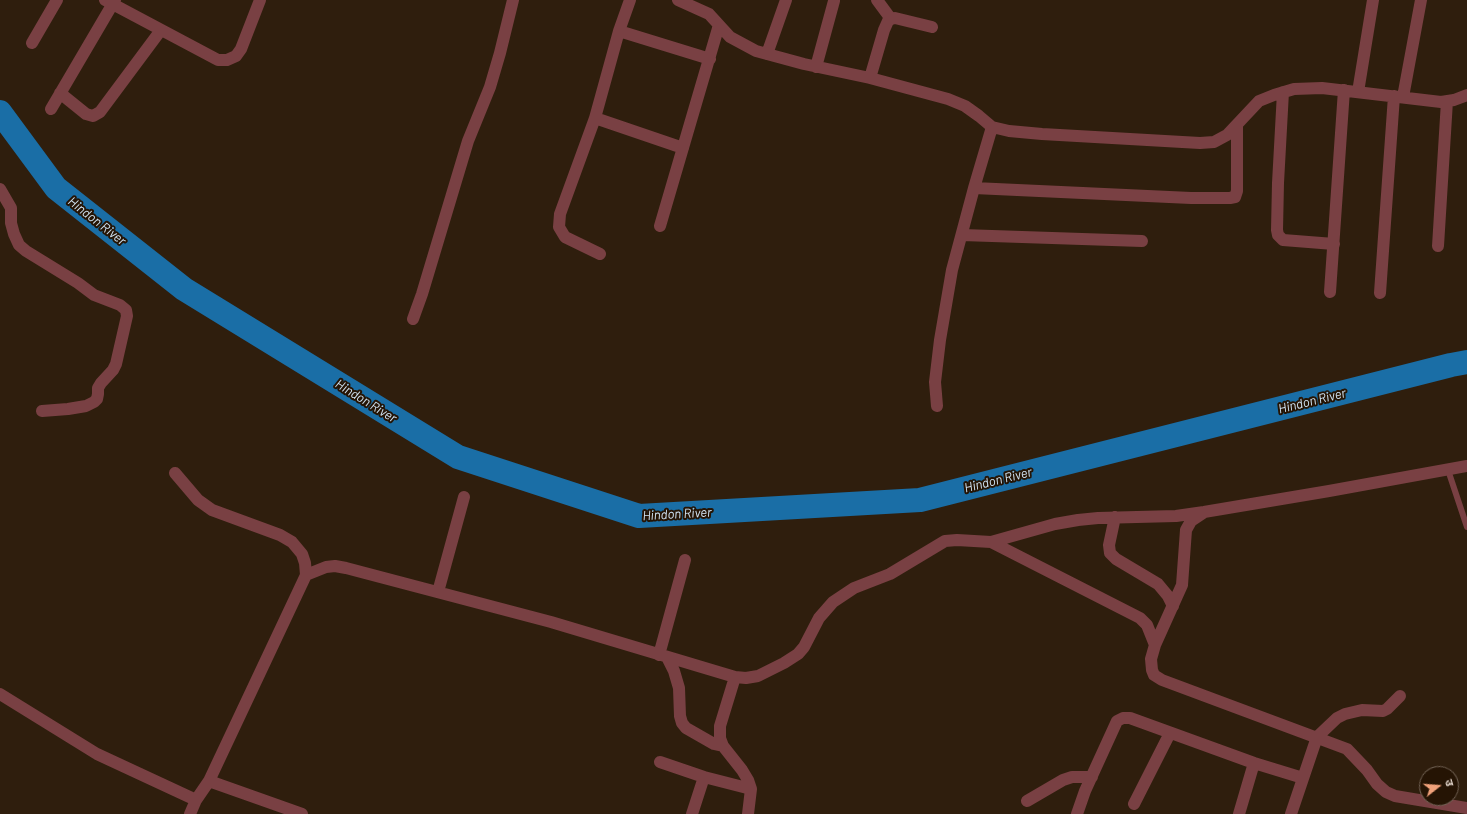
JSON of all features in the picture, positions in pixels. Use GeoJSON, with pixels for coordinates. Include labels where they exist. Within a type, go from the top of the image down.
{"type":"FeatureCollection","features":[{"type":"Feature","properties":{"kind":"street"},"geometry":{"type":"LineString","coordinates":[[32,43],[57,0]]}},
{"type":"Feature","properties":{"kind":"street"},"geometry":{"type":"LineString","coordinates":[[50,108],[111,2],[218,60],[228,60],[236,56],[241,48],[260,0]]}},
{"type":"Feature","properties":{"kind":"street"},"geometry":{"type":"LineString","coordinates":[[412,319],[422,294],[468,141],[490,87],[513,0]]}},
{"type":"Feature","properties":{"kind":"street"},"geometry":{"type":"LineString","coordinates":[[600,254],[564,237],[559,227],[560,214],[595,118],[618,31],[630,0]]}},
{"type":"Feature","properties":{"kind":"street"},"geometry":{"type":"LineString","coordinates":[[678,0],[709,14],[730,37],[756,50],[816,67],[870,78],[948,99],[965,106],[992,127],[1009,131],[1200,143],[1214,142],[1221,139],[1237,126],[1259,101],[1294,89],[1322,88],[1441,102],[1454,100],[1467,95]]}},
{"type":"Feature","properties":{"kind":"street"},"geometry":{"type":"LineString","coordinates":[[767,54],[786,0]]}},
{"type":"Feature","properties":{"kind":"street"},"geometry":{"type":"LineString","coordinates":[[877,0],[891,19]]}},
{"type":"Feature","properties":{"kind":"street"},"geometry":{"type":"LineString","coordinates":[[1358,92],[1373,0]]}},
{"type":"Feature","properties":{"kind":"street"},"geometry":{"type":"LineString","coordinates":[[1380,294],[1398,96],[1421,0]]}},
{"type":"Feature","properties":{"kind":"street"},"geometry":{"type":"LineString","coordinates":[[816,67],[834,1]]}},
{"type":"Feature","properties":{"kind":"street"},"geometry":{"type":"LineString","coordinates":[[870,78],[888,21],[895,18],[932,27]]}},
{"type":"Feature","properties":{"kind":"street"},"geometry":{"type":"LineString","coordinates":[[660,226],[719,25]]}},
{"type":"Feature","properties":{"kind":"street"},"geometry":{"type":"LineString","coordinates":[[60,93],[86,114],[93,116],[100,112],[161,30]]}},
{"type":"Feature","properties":{"kind":"street"},"geometry":{"type":"LineString","coordinates":[[618,31],[710,59]]}},
{"type":"Feature","properties":{"kind":"street"},"geometry":{"type":"LineString","coordinates":[[1330,292],[1344,90]]}},
{"type":"Feature","properties":{"kind":"street"},"geometry":{"type":"LineString","coordinates":[[1283,92],[1278,183],[1278,235],[1283,240],[1334,244]]}},
{"type":"Feature","properties":{"kind":"street"},"geometry":{"type":"LineString","coordinates":[[1438,246],[1447,101]]}},
{"type":"Feature","properties":{"kind":"street"},"geometry":{"type":"LineString","coordinates":[[595,118],[683,148]]}},
{"type":"Feature","properties":{"kind":"street"},"geometry":{"type":"LineString","coordinates":[[974,188],[1191,198],[1235,197],[1237,191],[1237,126]]}},
{"type":"Feature","properties":{"kind":"street"},"geometry":{"type":"LineString","coordinates":[[937,406],[935,382],[940,340],[952,270],[992,127]]}},
{"type":"Feature","properties":{"kind":"street"},"geometry":{"type":"LineString","coordinates":[[0,189],[11,208],[11,223],[19,245],[94,295],[120,305],[126,310],[127,316],[114,370],[101,382],[98,388],[97,399],[86,406],[42,412]]}},
{"type":"Feature","properties":{"kind":"street"},"geometry":{"type":"LineString","coordinates":[[962,235],[1142,241]]}},
{"type":"Feature","properties":{"kind":"street"},"geometry":{"type":"LineString","coordinates":[[306,575],[326,567],[335,566],[551,622],[735,678],[746,678],[758,676],[798,654],[804,647],[819,618],[833,602],[854,588],[890,574],[945,541],[957,540],[991,542],[1063,523],[1098,518],[1176,516],[1204,512],[1467,466]]}},
{"type":"Feature","properties":{"kind":"street"},"geometry":{"type":"LineString","coordinates":[[175,473],[198,500],[212,510],[280,535],[292,542],[302,554],[305,563],[306,575],[209,780],[196,800],[190,814]]}},
{"type":"Feature","properties":{"kind":"street"},"geometry":{"type":"LineString","coordinates":[[438,592],[464,497]]}},
{"type":"Feature","properties":{"kind":"street"},"geometry":{"type":"LineString","coordinates":[[1204,512],[1191,521],[1186,530],[1182,585],[1155,645],[1151,659],[1154,675],[1159,679],[1347,749],[1368,770],[1377,784],[1386,792],[1395,796],[1467,808]]}},
{"type":"Feature","properties":{"kind":"street"},"geometry":{"type":"LineString","coordinates":[[1115,517],[1109,545],[1110,553],[1116,559],[1158,584],[1163,589],[1173,606]]}},
{"type":"Feature","properties":{"kind":"street"},"geometry":{"type":"LineString","coordinates":[[991,542],[1140,618],[1147,625],[1155,645]]}},
{"type":"Feature","properties":{"kind":"street"},"geometry":{"type":"LineString","coordinates":[[685,560],[663,656],[674,671],[679,688],[680,716],[682,723],[686,728],[714,744],[723,746]]}},
{"type":"Feature","properties":{"kind":"street"},"geometry":{"type":"LineString","coordinates":[[735,678],[720,726],[720,738],[723,746],[748,780],[751,789],[748,814]]}},
{"type":"Feature","properties":{"kind":"street"},"geometry":{"type":"LineString","coordinates":[[0,694],[97,754],[196,800]]}},
{"type":"Feature","properties":{"kind":"street"},"geometry":{"type":"LineString","coordinates":[[1291,814],[1317,737],[1337,718],[1344,714],[1354,711],[1383,711],[1400,696]]}},
{"type":"Feature","properties":{"kind":"street"},"geometry":{"type":"LineString","coordinates":[[1077,814],[1117,722],[1123,718],[1130,718],[1254,763],[1303,778]]}},
{"type":"Feature","properties":{"kind":"street"},"geometry":{"type":"LineString","coordinates":[[1134,804],[1170,733]]}},
{"type":"Feature","properties":{"kind":"street"},"geometry":{"type":"LineString","coordinates":[[660,762],[704,777],[751,789]]}},
{"type":"Feature","properties":{"kind":"street"},"geometry":{"type":"LineString","coordinates":[[1240,814],[1254,763]]}},
{"type":"Feature","properties":{"kind":"street"},"geometry":{"type":"LineString","coordinates":[[692,814],[704,777]]}},
{"type":"Feature","properties":{"kind":"street"},"geometry":{"type":"LineString","coordinates":[[1027,801],[1072,777],[1092,777]]}},
{"type":"Feature","properties":{"kind":"street"},"geometry":{"type":"LineString","coordinates":[[209,780],[302,814]]}},
{"type":"Feature","properties":{"kind":"lane"},"geometry":{"type":"LineString","coordinates":[[1448,470],[1467,527]]}},
{"type":"Feature","properties":{"kind":"waterway","name":"Hindon River"},"geometry":{"type":"LineString","coordinates":[[0,112],[56,188],[184,289],[458,457],[639,516],[920,500],[1467,362]]}}]}
